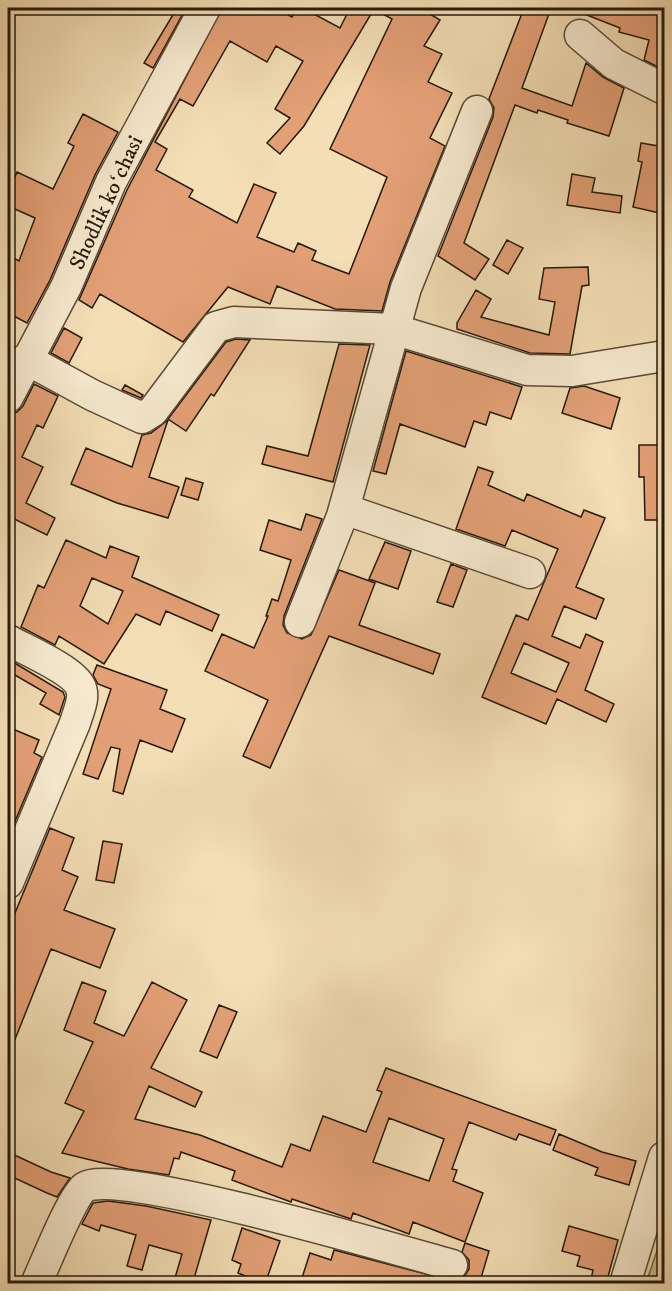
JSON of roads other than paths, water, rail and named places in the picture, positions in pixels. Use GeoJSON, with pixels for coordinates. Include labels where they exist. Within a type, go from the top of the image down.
{"type":"FeatureCollection","features":[{"type":"Feature","properties":{"kind":"street","name":"Shodlik koʻchasi"},"geometry":{"type":"LineString","coordinates":[[8,397],[26,359],[66,287],[111,182],[205,8]]}},
{"type":"Feature","properties":{"kind":"street"},"geometry":{"type":"LineString","coordinates":[[579,34],[614,64],[664,89]]}},
{"type":"Feature","properties":{"kind":"street"},"geometry":{"type":"LineString","coordinates":[[300,622],[344,509],[406,288],[477,111]]}},
{"type":"Feature","properties":{"kind":"street"},"geometry":{"type":"LineString","coordinates":[[26,359],[92,395],[142,418],[153,411],[216,327],[234,322],[393,329],[527,370],[572,371],[664,356]]}},
{"type":"Feature","properties":{"kind":"street"},"geometry":{"type":"LineString","coordinates":[[344,509],[530,573]]}},
{"type":"Feature","properties":{"kind":"street"},"geometry":{"type":"LineString","coordinates":[[8,640],[70,675],[80,686],[82,698],[75,723],[8,883]]}},
{"type":"Feature","properties":{"kind":"street"},"geometry":{"type":"LineString","coordinates":[[625,1284],[664,1157]]}},
{"type":"Feature","properties":{"kind":"street"},"geometry":{"type":"LineString","coordinates":[[36,1284],[74,1203],[84,1187],[95,1183],[159,1191],[244,1209],[452,1265]]}}]}
